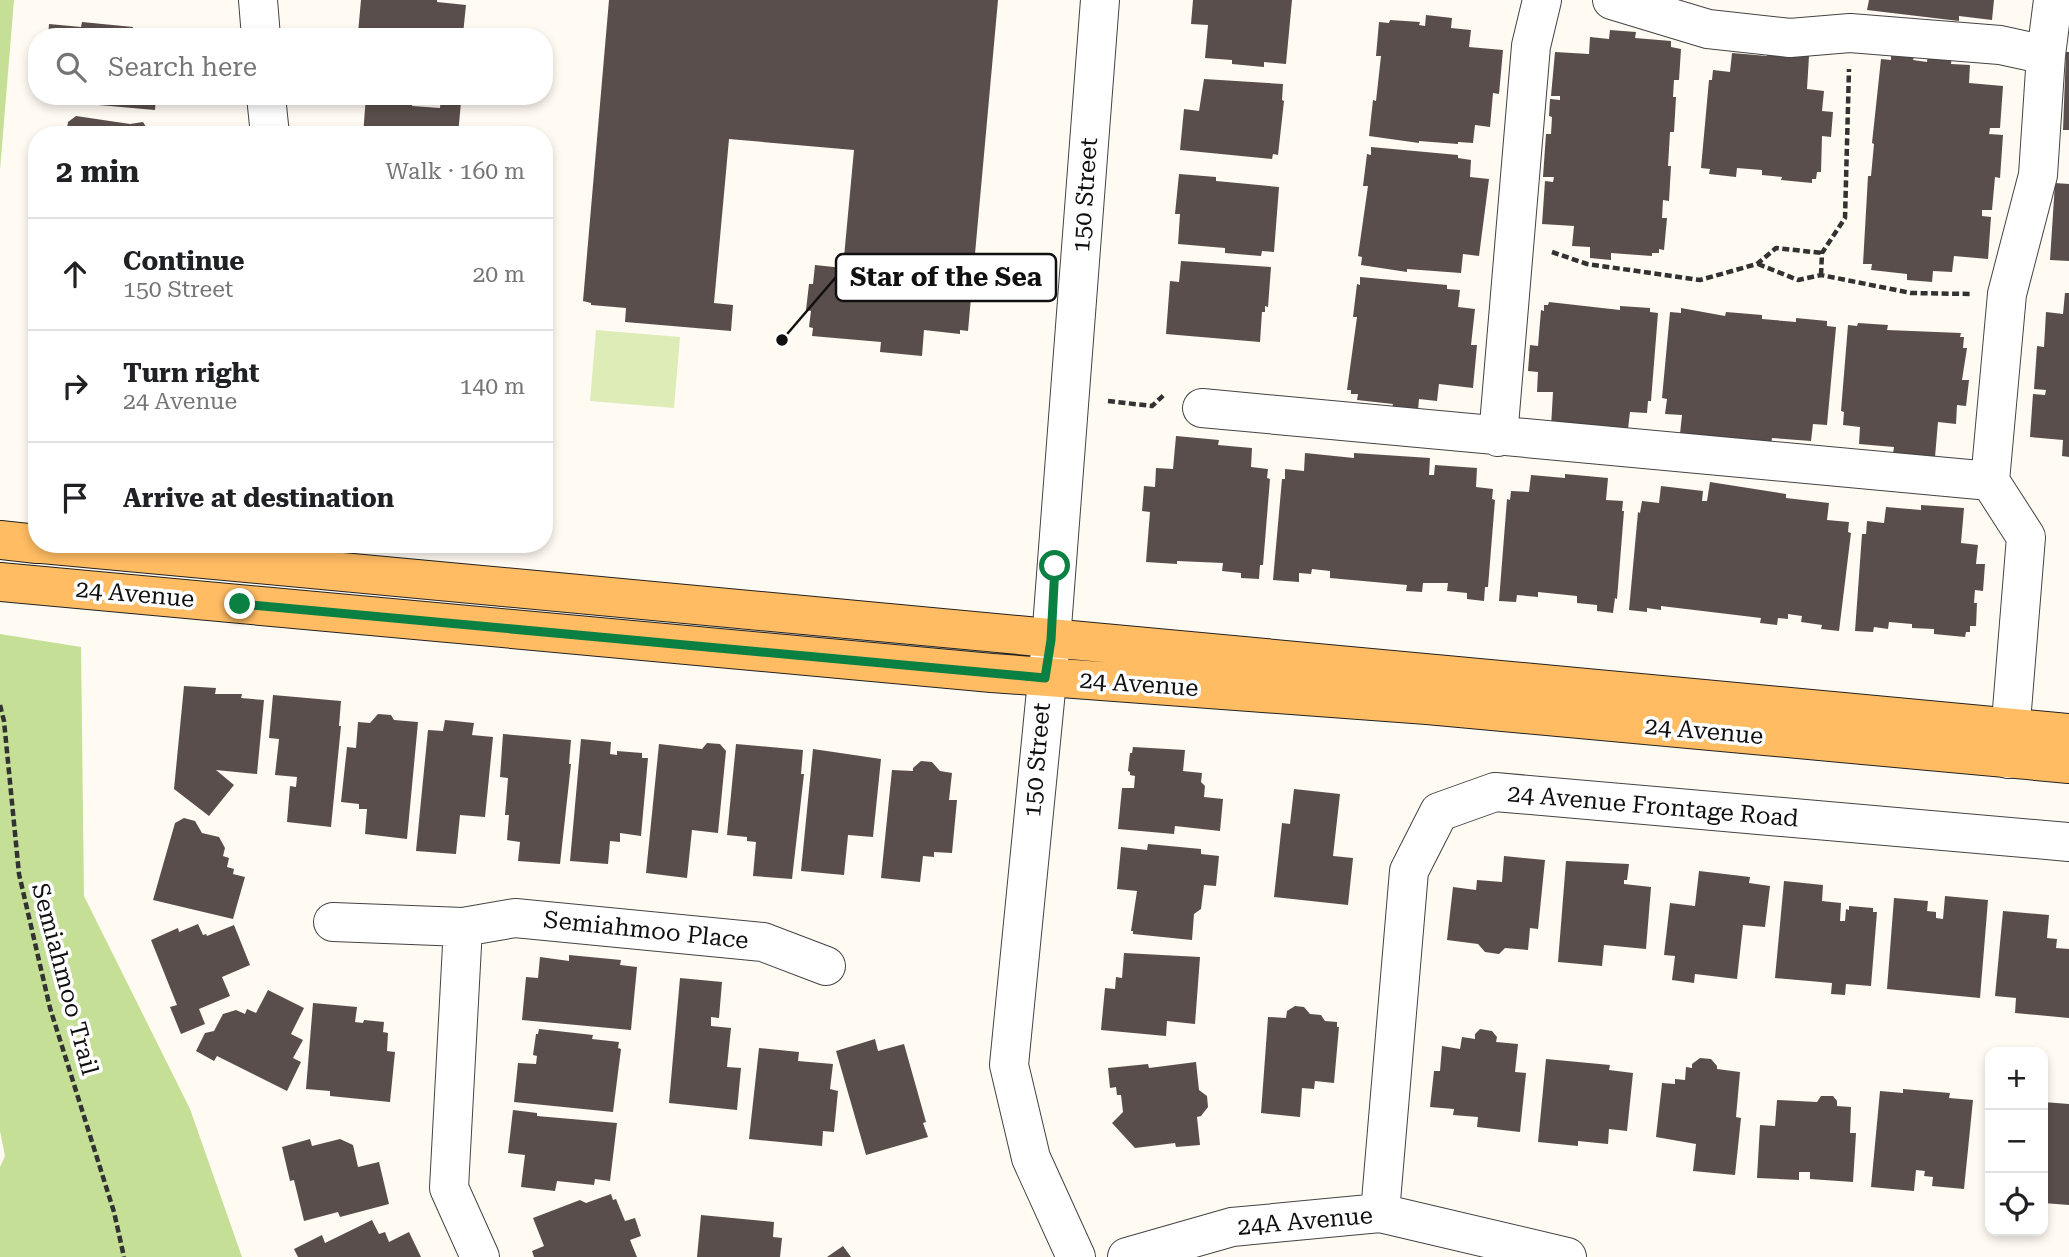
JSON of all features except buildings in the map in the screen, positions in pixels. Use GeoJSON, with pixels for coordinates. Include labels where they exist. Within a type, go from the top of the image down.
{"type":"FeatureCollection","features":[{"type":"Feature","properties":{"kind":"main road","name":"24 Avenue"},"geometry":{"type":"LineString","coordinates":[[0,540],[28,543]]}},
{"type":"Feature","properties":{"kind":"main road","name":"24 Avenue"},"geometry":{"type":"LineString","coordinates":[[224,553],[2010,744],[2069,764]]}},
{"type":"Feature","properties":{"kind":"main road","name":"24 Avenue"},"geometry":{"type":"LineString","coordinates":[[0,582],[1045,678],[2010,744],[2069,733]]}},
{"type":"Feature","properties":{"kind":"street"},"geometry":{"type":"LineString","coordinates":[[258,0],[260,28]]}},
{"type":"Feature","properties":{"kind":"street","name":"150 Street"},"geometry":{"type":"LineString","coordinates":[[1076,1257],[1031,1158],[1009,1065],[1045,678],[1051,640],[1100,0]]}},
{"type":"Feature","properties":{"kind":"street"},"geometry":{"type":"LineString","coordinates":[[1498,437],[1531,46],[1542,0]]}},
{"type":"Feature","properties":{"kind":"street"},"geometry":{"type":"LineString","coordinates":[[1612,0],[1707,29],[1790,38],[1850,33],[2000,45],[2046,55]]}},
{"type":"Feature","properties":{"kind":"street"},"geometry":{"type":"LineString","coordinates":[[2010,744],[2026,537],[1990,481],[2007,294],[2038,175],[2046,55],[2053,0]]}},
{"type":"Feature","properties":{"kind":"street"},"geometry":{"type":"LineString","coordinates":[[267,105],[269,126]]}},
{"type":"Feature","properties":{"kind":"street"},"geometry":{"type":"LineString","coordinates":[[1202,408],[1990,481]]}},
{"type":"Feature","properties":{"kind":"street"},"geometry":{"type":"LineString","coordinates":[[240,604],[245,554]]}},
{"type":"Feature","properties":{"kind":"street","name":"24 Avenue Frontage Road"},"geometry":{"type":"LineString","coordinates":[[1380,1213],[1409,871],[1439,812],[1495,792],[2069,842]]}},
{"type":"Feature","properties":{"kind":"street","name":"Semiahmoo Place"},"geometry":{"type":"LineString","coordinates":[[333,922],[463,927],[515,918],[762,942],[826,966]]}},
{"type":"Feature","properties":{"kind":"street"},"geometry":{"type":"LineString","coordinates":[[463,927],[449,1188],[480,1257]]}},
{"type":"Feature","properties":{"kind":"street","name":"24A Avenue"},"geometry":{"type":"LineString","coordinates":[[1127,1257],[1232,1227],[1380,1213],[1567,1257]]}},
{"type":"Feature","properties":{"kind":"path"},"geometry":{"type":"LineString","coordinates":[[1821,275],[1822,253],[1845,218],[1850,33]]}},
{"type":"Feature","properties":{"kind":"path"},"geometry":{"type":"LineString","coordinates":[[1514,242],[1587,264],[1700,280],[1758,264],[1776,248],[1822,253]]}},
{"type":"Feature","properties":{"kind":"path"},"geometry":{"type":"LineString","coordinates":[[1758,264],[1798,280],[1821,275],[1911,293],[2007,294]]}},
{"type":"Feature","properties":{"kind":"path"},"geometry":{"type":"LineString","coordinates":[[1069,398],[1152,406],[1182,379],[1190,379],[1202,408]]}},
{"type":"Feature","properties":{"kind":"path","name":"Semiahmoo Trail"},"geometry":{"type":"LineString","coordinates":[[0,705],[4,721],[19,874],[50,1008],[114,1212],[124,1257]]}},
{"type":"Feature","properties":{"kind":"green space"},"geometry":{"type":"Polygon","coordinates":[[[0,0],[14,0],[0,170],[0,0]]]}},
{"type":"Feature","properties":{"kind":"green space"},"geometry":{"type":"Polygon","coordinates":[[[596,330],[680,337],[674,408],[590,401],[596,330]]]}},
{"type":"Feature","properties":{"kind":"green space"},"geometry":{"type":"Polygon","coordinates":[[[0,634],[81,647],[84,896],[190,1109],[242,1257],[0,1257],[0,1167],[5,1156],[0,1131],[0,634]]]}},
{"type":"Feature","properties":{"kind":"place","name":"Star of the Sea"},"geometry":{"type":"Point","coordinates":[782,340]}},
{"type":"Feature","properties":{"kind":"route"},"geometry":{"type":"LineString","coordinates":[[240,604],[1045,678],[1051,640],[1055,566]]}}]}
